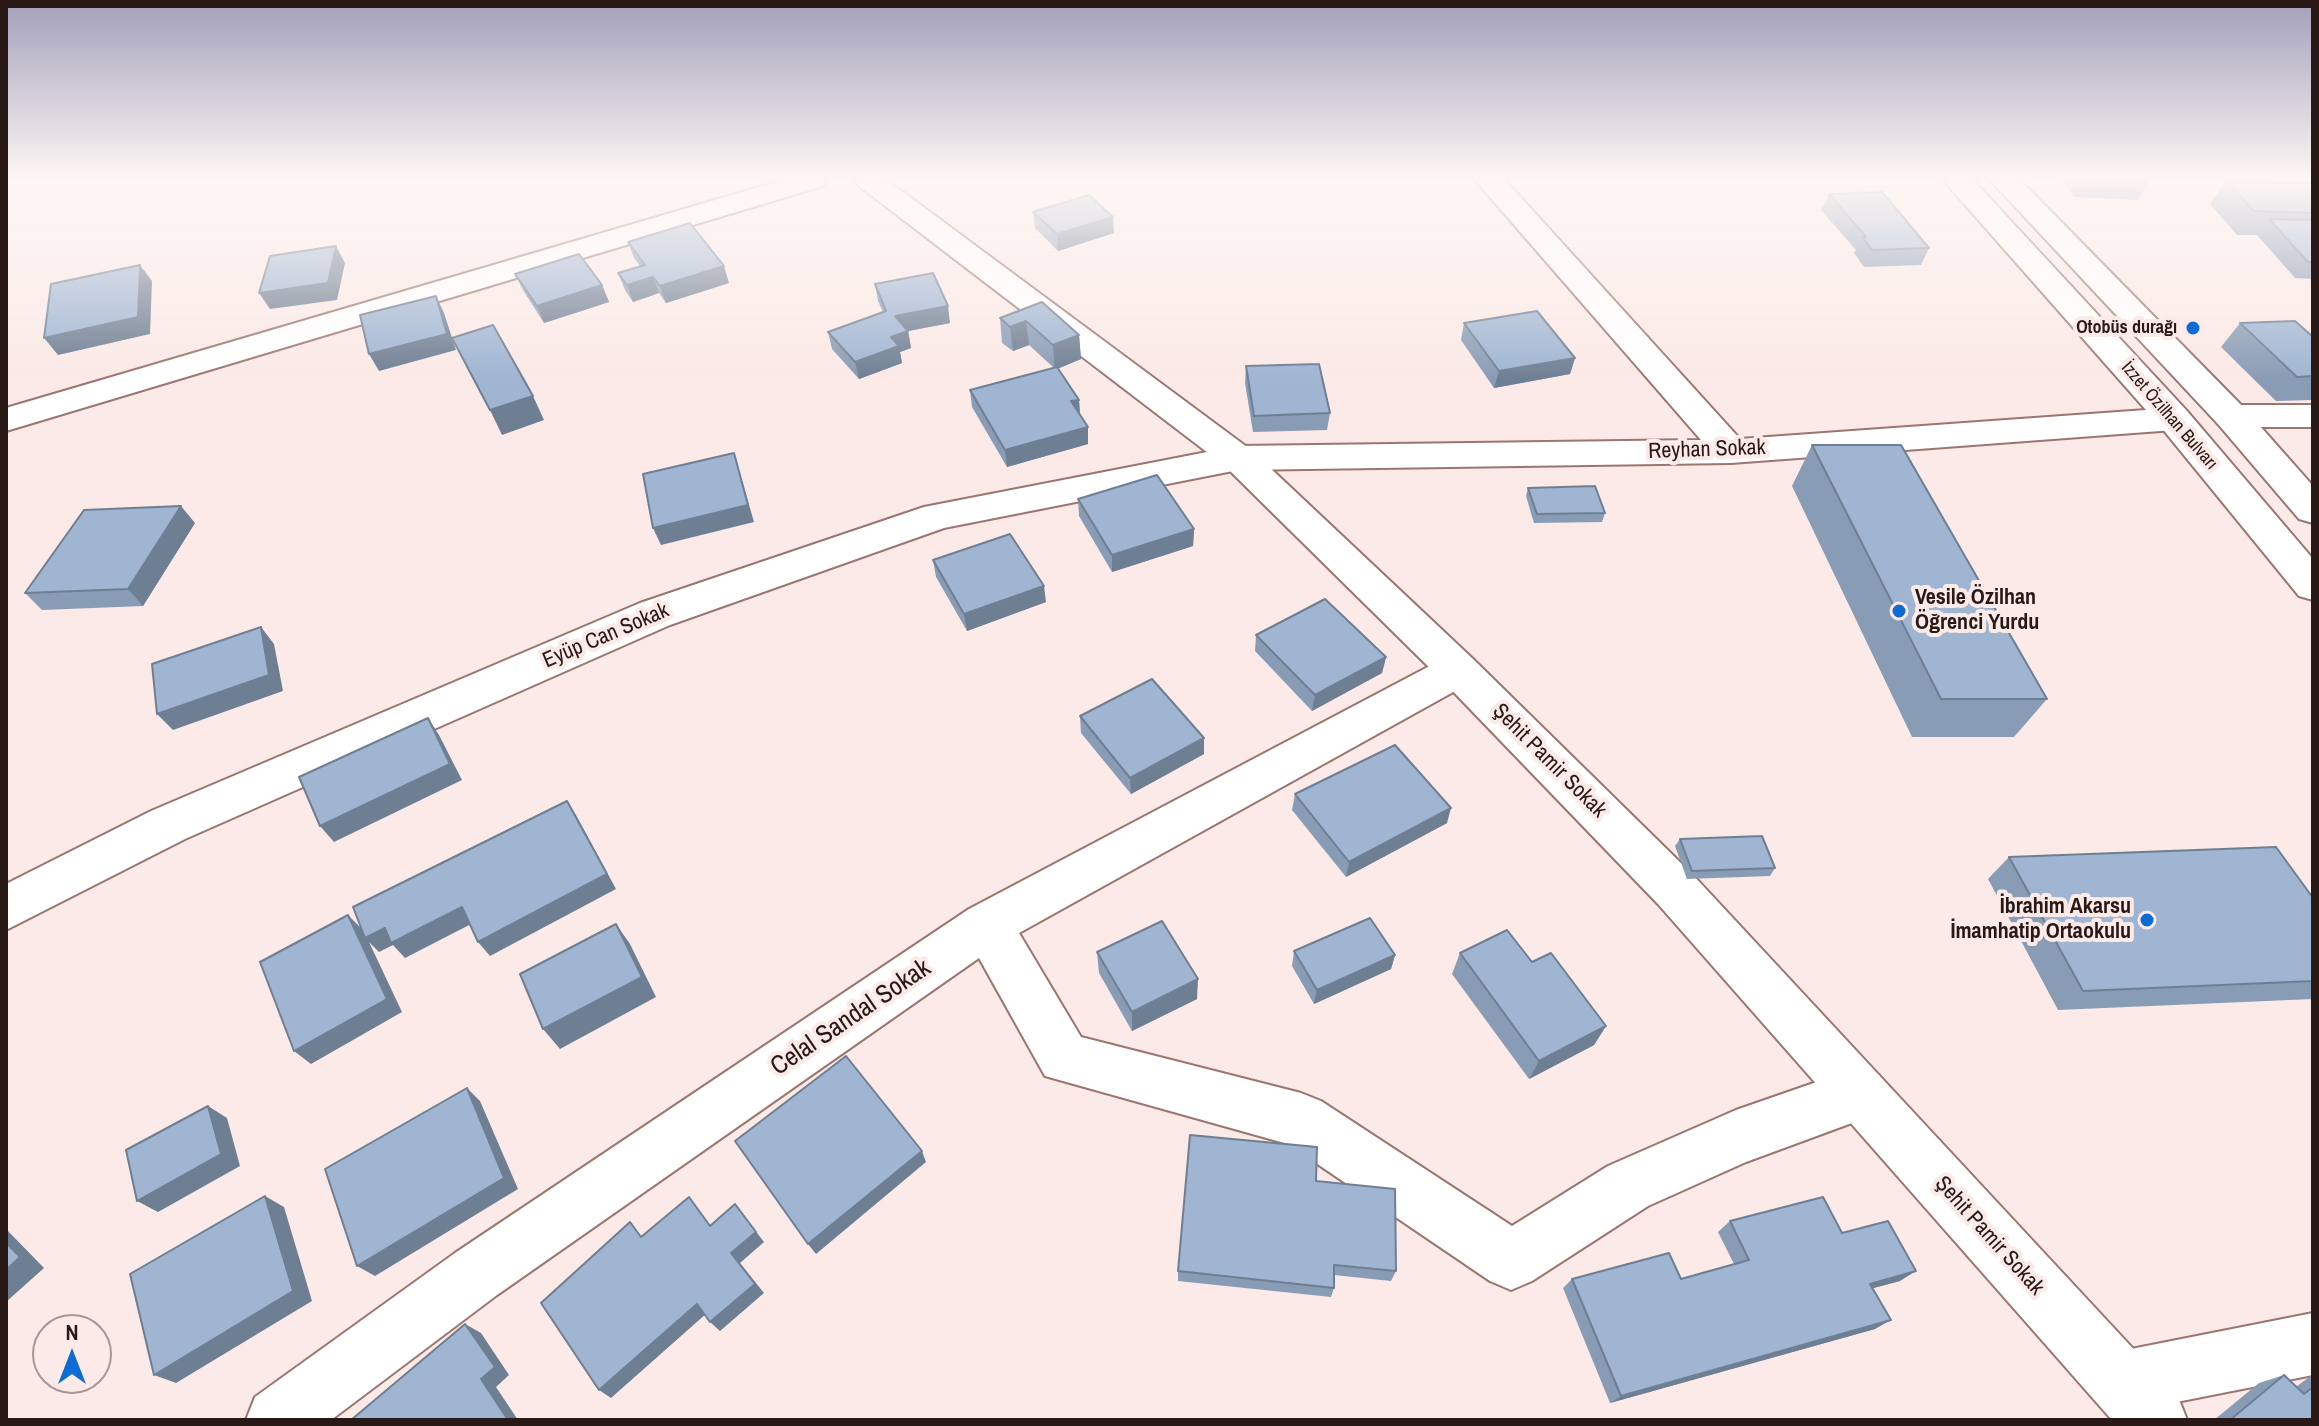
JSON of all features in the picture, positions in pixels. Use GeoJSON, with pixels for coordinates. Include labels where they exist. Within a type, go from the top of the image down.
{"type":"FeatureCollection","features":[{"type":"Feature","properties":{"kind":"street"},"geometry":{"type":"LineString","coordinates":[[6,420],[589,247]]}},
{"type":"Feature","properties":{"kind":"street","name":"Şehit Pamir Sokak"},"geometry":{"type":"LineString","coordinates":[[957,247],[1238,458],[1458,670],[1675,889],[2138,1401]]}},
{"type":"Feature","properties":{"kind":"street"},"geometry":{"type":"LineString","coordinates":[[1548,247],[1731,451]]}},
{"type":"Feature","properties":{"kind":"street","name":"İzzet Özilhan Bulvarı"},"geometry":{"type":"LineString","coordinates":[[2017,247],[2174,419],[2313,586]]}},
{"type":"Feature","properties":{"kind":"street","name":"İzzet Özilhan Bulvarı"},"geometry":{"type":"LineString","coordinates":[[2068,247],[2231,416],[2313,510]]}},
{"type":"Feature","properties":{"kind":"street","name":"Reyhan Sokak"},"geometry":{"type":"LineString","coordinates":[[1238,458],[1731,451],[2174,419],[2313,416]]}},
{"type":"Feature","properties":{"kind":"street","name":"Eyüp Can Sokak"},"geometry":{"type":"LineString","coordinates":[[6,908],[168,825],[655,614],[938,516],[1238,458]]}},
{"type":"Feature","properties":{"kind":"street","name":"Celal Sandal Sokak"},"geometry":{"type":"LineString","coordinates":[[278,1420],[476,1274],[987,925],[1458,670]]}},
{"type":"Feature","properties":{"kind":"street"},"geometry":{"type":"LineString","coordinates":[[987,925],[1064,1058],[1301,1120],[1511,1260],[1628,1186],[1736,1138],[1860,1094]]}},
{"type":"Feature","properties":{"kind":"street"},"geometry":{"type":"LineString","coordinates":[[2138,1401],[2313,1344]]}},
{"type":"Feature","properties":{"kind":"building"},"geometry":{"type":"Polygon","coordinates":[[[336,247],[328,283],[259,293],[270,256],[336,247]]]}},
{"type":"Feature","properties":{"kind":"building"},"geometry":{"type":"Polygon","coordinates":[[[631,247],[709,247],[724,266],[660,286],[653,277],[627,285],[618,273],[645,265],[631,247]]]}},
{"type":"Feature","properties":{"kind":"building"},"geometry":{"type":"Polygon","coordinates":[[[1869,247],[1929,248],[1872,250],[1869,247]]]}},
{"type":"Feature","properties":{"kind":"building"},"geometry":{"type":"Polygon","coordinates":[[[2294,247],[2313,247],[2313,262],[2308,262],[2294,247]]]}},
{"type":"Feature","properties":{"kind":"building"},"geometry":{"type":"Polygon","coordinates":[[[579,254],[602,285],[537,306],[515,274],[579,254]]]}},
{"type":"Feature","properties":{"kind":"building"},"geometry":{"type":"Polygon","coordinates":[[[140,265],[138,317],[44,338],[51,284],[140,265]]]}},
{"type":"Feature","properties":{"kind":"building"},"geometry":{"type":"Polygon","coordinates":[[[933,273],[948,306],[895,316],[908,331],[891,337],[899,346],[855,362],[828,332],[886,311],[875,284],[933,273]]]}},
{"type":"Feature","properties":{"kind":"building"},"geometry":{"type":"Polygon","coordinates":[[[436,296],[447,334],[369,354],[360,315],[436,296]]]}},
{"type":"Feature","properties":{"kind":"building"},"geometry":{"type":"Polygon","coordinates":[[[1042,302],[1079,335],[1053,345],[1026,321],[1010,327],[1000,318],[1042,302]]]}},
{"type":"Feature","properties":{"kind":"building"},"geometry":{"type":"Polygon","coordinates":[[[1537,311],[1575,358],[1499,371],[1464,323],[1537,311]]]}},
{"type":"Feature","properties":{"kind":"building"},"geometry":{"type":"Polygon","coordinates":[[[2295,321],[2313,337],[2313,376],[2297,377],[2240,323],[2295,321]]]}},
{"type":"Feature","properties":{"kind":"building"},"geometry":{"type":"Polygon","coordinates":[[[493,325],[533,396],[490,410],[452,338],[493,325]]]}},
{"type":"Feature","properties":{"kind":"building"},"geometry":{"type":"Polygon","coordinates":[[[1319,364],[1330,413],[1254,416],[1246,366],[1319,364]]]}},
{"type":"Feature","properties":{"kind":"building"},"geometry":{"type":"Polygon","coordinates":[[[1057,367],[1079,400],[1071,401],[1088,427],[1005,450],[970,390],[1057,367]]]}},
{"type":"Feature","properties":{"kind":"building"},"geometry":{"type":"Polygon","coordinates":[[[1812,445],[1901,445],[2047,699],[1941,699],[1812,445]]]}},
{"type":"Feature","properties":{"kind":"building"},"geometry":{"type":"Polygon","coordinates":[[[734,453],[748,505],[653,528],[643,474],[734,453]]]}},
{"type":"Feature","properties":{"kind":"building"},"geometry":{"type":"Polygon","coordinates":[[[1157,475],[1194,529],[1112,555],[1078,499],[1157,475]]]}},
{"type":"Feature","properties":{"kind":"building"},"geometry":{"type":"Polygon","coordinates":[[[1595,486],[1605,513],[1537,514],[1528,488],[1595,486]]]}},
{"type":"Feature","properties":{"kind":"building"},"geometry":{"type":"Polygon","coordinates":[[[181,506],[128,589],[25,593],[84,510],[181,506]]]}},
{"type":"Feature","properties":{"kind":"building"},"geometry":{"type":"Polygon","coordinates":[[[1010,534],[1044,586],[964,614],[933,560],[1010,534]]]}},
{"type":"Feature","properties":{"kind":"building"},"geometry":{"type":"Polygon","coordinates":[[[1325,599],[1386,657],[1315,695],[1256,635],[1325,599]]]}},
{"type":"Feature","properties":{"kind":"building"},"geometry":{"type":"Polygon","coordinates":[[[261,627],[269,675],[157,714],[152,664],[261,627]]]}},
{"type":"Feature","properties":{"kind":"building"},"geometry":{"type":"Polygon","coordinates":[[[1152,679],[1204,738],[1130,778],[1080,716],[1152,679]]]}},
{"type":"Feature","properties":{"kind":"building"},"geometry":{"type":"Polygon","coordinates":[[[428,718],[450,764],[320,826],[299,777],[428,718]]]}},
{"type":"Feature","properties":{"kind":"building"},"geometry":{"type":"Polygon","coordinates":[[[1395,745],[1451,808],[1349,862],[1295,794],[1395,745]]]}},
{"type":"Feature","properties":{"kind":"building"},"geometry":{"type":"Polygon","coordinates":[[[567,801],[607,874],[478,942],[462,907],[391,943],[385,928],[365,938],[353,907],[567,801]]]}},
{"type":"Feature","properties":{"kind":"building"},"geometry":{"type":"Polygon","coordinates":[[[1762,836],[1775,868],[1692,871],[1680,839],[1762,836]]]}},
{"type":"Feature","properties":{"kind":"building","name":"İbrahim Akarsu İmamhatip Ortaokulu"},"geometry":{"type":"Polygon","coordinates":[[[2276,847],[2313,898],[2313,981],[2083,991],[2009,857],[2276,847]]]}},
{"type":"Feature","properties":{"kind":"building"},"geometry":{"type":"Polygon","coordinates":[[[348,915],[387,999],[294,1051],[260,962],[348,915]]]}},
{"type":"Feature","properties":{"kind":"building"},"geometry":{"type":"Polygon","coordinates":[[[1370,918],[1395,955],[1317,990],[1294,951],[1370,918]]]}},
{"type":"Feature","properties":{"kind":"building"},"geometry":{"type":"Polygon","coordinates":[[[1162,921],[1198,979],[1132,1012],[1097,952],[1162,921]]]}},
{"type":"Feature","properties":{"kind":"building"},"geometry":{"type":"Polygon","coordinates":[[[616,924],[642,977],[543,1029],[520,974],[616,924]]]}},
{"type":"Feature","properties":{"kind":"building"},"geometry":{"type":"Polygon","coordinates":[[[1507,930],[1532,962],[1551,953],[1606,1026],[1539,1061],[1460,953],[1507,930]]]}},
{"type":"Feature","properties":{"kind":"building"},"geometry":{"type":"Polygon","coordinates":[[[846,1056],[922,1151],[808,1244],[735,1141],[846,1056]]]}},
{"type":"Feature","properties":{"kind":"building"},"geometry":{"type":"Polygon","coordinates":[[[467,1088],[504,1178],[357,1266],[325,1169],[467,1088]]]}},
{"type":"Feature","properties":{"kind":"building"},"geometry":{"type":"Polygon","coordinates":[[[208,1106],[221,1154],[137,1201],[126,1150],[208,1106]]]}},
{"type":"Feature","properties":{"kind":"building"},"geometry":{"type":"Polygon","coordinates":[[[1190,1135],[1317,1147],[1316,1181],[1395,1189],[1396,1271],[1334,1265],[1334,1288],[1178,1271],[1190,1135]]]}},
{"type":"Feature","properties":{"kind":"building"},"geometry":{"type":"Polygon","coordinates":[[[265,1196],[293,1291],[154,1375],[130,1274],[265,1196]]]}},
{"type":"Feature","properties":{"kind":"building"},"geometry":{"type":"Polygon","coordinates":[[[689,1197],[710,1226],[735,1204],[756,1232],[731,1253],[755,1284],[710,1322],[697,1304],[599,1390],[541,1303],[630,1222],[641,1237],[689,1197]]]}},
{"type":"Feature","properties":{"kind":"building"},"geometry":{"type":"Polygon","coordinates":[[[1823,1197],[1842,1233],[1888,1221],[1916,1271],[1870,1284],[1891,1320],[1621,1396],[1572,1279],[1669,1253],[1681,1279],[1749,1260],[1730,1221],[1823,1197]]]}},
{"type":"Feature","properties":{"kind":"building"},"geometry":{"type":"Polygon","coordinates":[[[6,1243],[20,1257],[6,1270],[6,1243]]]}},
{"type":"Feature","properties":{"kind":"building"},"geometry":{"type":"Polygon","coordinates":[[[465,1324],[495,1367],[481,1379],[508,1420],[351,1420],[465,1324]]]}},
{"type":"Feature","properties":{"kind":"building"},"geometry":{"type":"Polygon","coordinates":[[[2284,1375],[2304,1394],[2313,1387],[2313,1420],[2230,1420],[2284,1375]]]}},
{"type":"Feature","properties":{"kind":"place","name":"Otobüs durağı"},"geometry":{"type":"Point","coordinates":[2193,328]}},
{"type":"Feature","properties":{"kind":"place","name":"Vesile Özilhan Öğrenci Yurdu"},"geometry":{"type":"Point","coordinates":[1899,611]}},
{"type":"Feature","properties":{"kind":"place","name":"İbrahim Akarsu İmamhatip Ortaokulu"},"geometry":{"type":"Point","coordinates":[2147,920]}}]}
